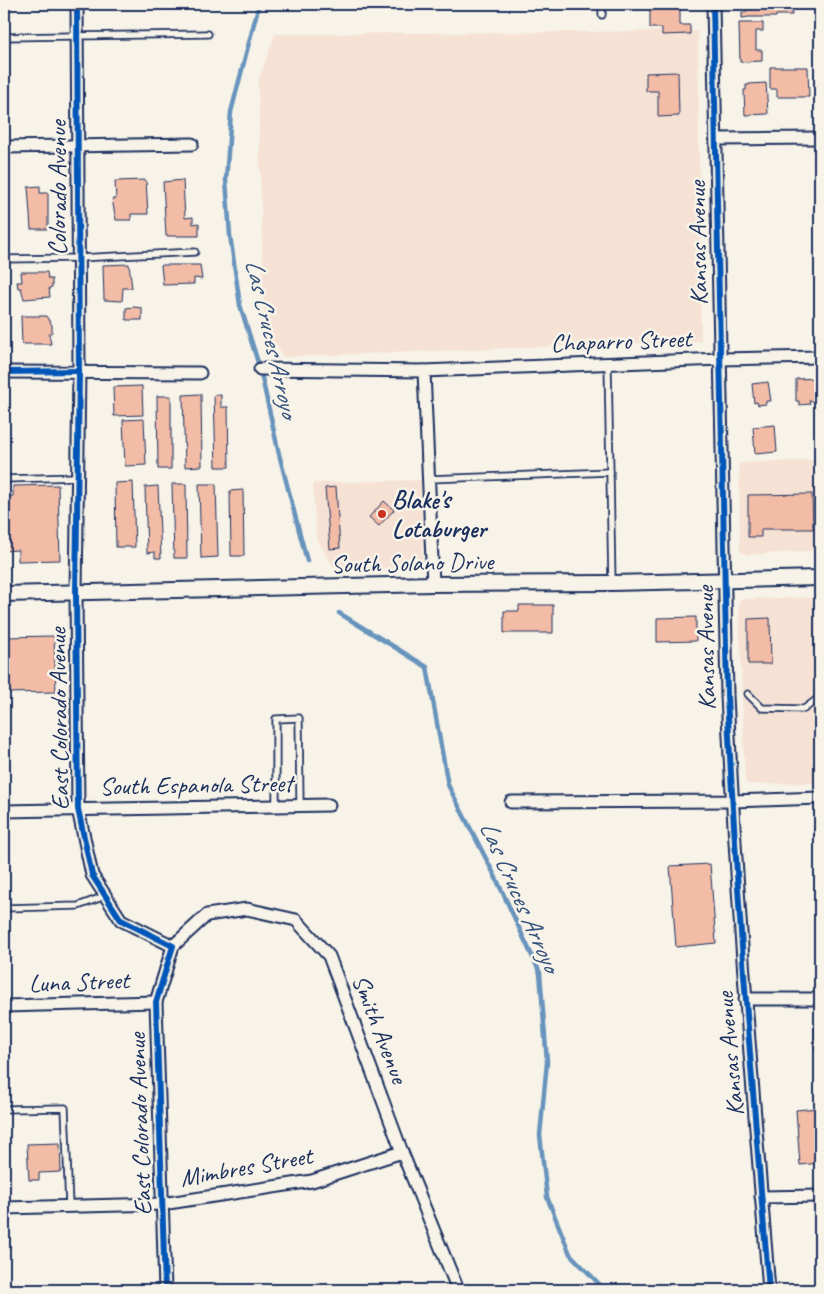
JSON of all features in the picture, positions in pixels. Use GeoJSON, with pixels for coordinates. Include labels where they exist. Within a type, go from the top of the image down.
{"type":"FeatureCollection","features":[{"type":"Feature","properties":{"kind":"street","name":"Colorado Avenue"},"geometry":{"type":"LineString","coordinates":[[77,4],[79,371]]}},
{"type":"Feature","properties":{"kind":"street","name":"Kansas Avenue"},"geometry":{"type":"LineString","coordinates":[[713,4],[727,695],[745,999],[769,1290]]}},
{"type":"Feature","properties":{"kind":"street"},"geometry":{"type":"LineString","coordinates":[[716,139],[820,138]]}},
{"type":"Feature","properties":{"kind":"street"},"geometry":{"type":"LineString","coordinates":[[4,147],[192,144]]}},
{"type":"Feature","properties":{"kind":"street","name":"Chaparro Street"},"geometry":{"type":"LineString","coordinates":[[260,369],[424,371],[720,359],[820,357]]}},
{"type":"Feature","properties":{"kind":"street","name":"East Colorado Avenue"},"geometry":{"type":"LineString","coordinates":[[79,371],[76,593],[78,809],[92,876],[121,920],[174,946],[156,1002],[165,1290]]}},
{"type":"Feature","properties":{"kind":"street"},"geometry":{"type":"LineString","coordinates":[[424,371],[434,584]]}},
{"type":"Feature","properties":{"kind":"street"},"geometry":{"type":"LineString","coordinates":[[4,372],[200,373]]}},
{"type":"Feature","properties":{"kind":"street","name":"South Solano Drive"},"geometry":{"type":"LineString","coordinates":[[4,594],[434,584],[612,583],[820,578]]}},
{"type":"Feature","properties":{"kind":"street"},"geometry":{"type":"LineString","coordinates":[[511,802],[732,801],[820,798]]}},
{"type":"Feature","properties":{"kind":"street","name":"South Espanola Street"},"geometry":{"type":"LineString","coordinates":[[4,811],[328,805]]}},
{"type":"Feature","properties":{"kind":"street","name":"Smith Avenue"},"geometry":{"type":"LineString","coordinates":[[174,946],[207,915],[247,909],[296,920],[328,956],[402,1152],[458,1290]]}},
{"type":"Feature","properties":{"kind":"street"},"geometry":{"type":"LineString","coordinates":[[745,999],[820,1000]]}},
{"type":"Feature","properties":{"kind":"street","name":"Luna Street"},"geometry":{"type":"LineString","coordinates":[[4,1006],[156,1002]]}},
{"type":"Feature","properties":{"kind":"street","name":"Mimbres Street"},"geometry":{"type":"LineString","coordinates":[[4,1208],[162,1204],[312,1181],[402,1152]]}},
{"type":"Feature","properties":{"kind":"street"},"geometry":{"type":"LineString","coordinates":[[761,1197],[820,1196]]}},
{"type":"Feature","properties":{"kind":"lane"},"geometry":{"type":"LineString","coordinates":[[602,4],[602,16]]}},
{"type":"Feature","properties":{"kind":"lane"},"geometry":{"type":"LineString","coordinates":[[4,37],[208,34]]}},
{"type":"Feature","properties":{"kind":"lane"},"geometry":{"type":"LineString","coordinates":[[4,259],[79,258],[195,252]]}},
{"type":"Feature","properties":{"kind":"lane"},"geometry":{"type":"LineString","coordinates":[[608,364],[612,583]]}},
{"type":"Feature","properties":{"kind":"lane"},"geometry":{"type":"LineString","coordinates":[[429,479],[610,472]]}},
{"type":"Feature","properties":{"kind":"lane"},"geometry":{"type":"LineString","coordinates":[[4,479],[78,477]]}},
{"type":"Feature","properties":{"kind":"lane"},"geometry":{"type":"LineString","coordinates":[[748,694],[762,708],[804,709],[820,697]]}},
{"type":"Feature","properties":{"kind":"lane"},"geometry":{"type":"LineString","coordinates":[[276,806],[276,719],[299,718],[300,805]]}},
{"type":"Feature","properties":{"kind":"lane"},"geometry":{"type":"LineString","coordinates":[[4,908],[78,906],[105,896]]}},
{"type":"Feature","properties":{"kind":"lane"},"geometry":{"type":"LineString","coordinates":[[4,1109],[65,1108],[68,1206]]}},
{"type":"Feature","properties":{"kind":"shaded area"},"geometry":{"type":"Polygon","coordinates":[[[698,31],[701,341],[283,357],[264,323],[258,82],[275,34],[698,31]]]}},
{"type":"Feature","properties":{"kind":"shaded area"},"geometry":{"type":"Polygon","coordinates":[[[820,460],[820,550],[747,555],[742,553],[740,550],[739,463],[820,460]]]}},
{"type":"Feature","properties":{"kind":"shaded area"},"geometry":{"type":"Polygon","coordinates":[[[421,480],[423,565],[418,568],[335,569],[316,538],[313,483],[421,480]]]}},
{"type":"Feature","properties":{"kind":"shaded area"},"geometry":{"type":"Polygon","coordinates":[[[820,597],[820,783],[747,784],[745,781],[740,600],[820,597]]]}},
{"type":"Feature","properties":{"kind":"building"},"geometry":{"type":"Polygon","coordinates":[[[746,4],[792,4],[792,15],[742,18],[742,12],[746,12],[746,4]]]}},
{"type":"Feature","properties":{"kind":"building"},"geometry":{"type":"Polygon","coordinates":[[[680,7],[680,25],[690,25],[690,34],[662,35],[662,28],[650,28],[650,10],[680,7]]]}},
{"type":"Feature","properties":{"kind":"building"},"geometry":{"type":"Polygon","coordinates":[[[739,23],[763,23],[763,31],[756,31],[756,50],[762,50],[762,61],[740,62],[739,23]]]}},
{"type":"Feature","properties":{"kind":"building"},"geometry":{"type":"Polygon","coordinates":[[[770,67],[808,67],[809,97],[777,97],[777,89],[770,89],[770,67]]]}},
{"type":"Feature","properties":{"kind":"building"},"geometry":{"type":"Polygon","coordinates":[[[678,72],[679,116],[658,117],[658,91],[646,91],[646,73],[678,72]]]}},
{"type":"Feature","properties":{"kind":"building"},"geometry":{"type":"Polygon","coordinates":[[[766,83],[768,114],[745,115],[744,90],[746,90],[746,85],[766,83]]]}},
{"type":"Feature","properties":{"kind":"building"},"geometry":{"type":"Polygon","coordinates":[[[146,180],[148,214],[131,214],[131,220],[116,220],[112,199],[116,199],[115,181],[146,180]]]}},
{"type":"Feature","properties":{"kind":"building"},"geometry":{"type":"Polygon","coordinates":[[[183,180],[185,218],[193,217],[193,224],[199,223],[199,236],[166,236],[163,182],[183,180]]]}},
{"type":"Feature","properties":{"kind":"building"},"geometry":{"type":"Polygon","coordinates":[[[40,186],[40,193],[48,193],[48,229],[31,229],[28,187],[40,186]]]}},
{"type":"Feature","properties":{"kind":"building"},"geometry":{"type":"Polygon","coordinates":[[[129,264],[132,288],[123,288],[122,301],[104,300],[103,265],[129,264]]]}},
{"type":"Feature","properties":{"kind":"building"},"geometry":{"type":"Polygon","coordinates":[[[161,265],[200,265],[202,279],[194,278],[194,284],[163,285],[161,265]]]}},
{"type":"Feature","properties":{"kind":"building"},"geometry":{"type":"Polygon","coordinates":[[[21,272],[47,272],[48,279],[52,279],[52,287],[49,288],[50,297],[24,299],[17,282],[22,282],[21,272]]]}},
{"type":"Feature","properties":{"kind":"building"},"geometry":{"type":"Polygon","coordinates":[[[126,308],[142,308],[142,320],[126,320],[126,308]]]}},
{"type":"Feature","properties":{"kind":"building"},"geometry":{"type":"Polygon","coordinates":[[[21,316],[46,316],[52,325],[52,332],[49,334],[51,344],[22,344],[21,316]]]}},
{"type":"Feature","properties":{"kind":"building"},"geometry":{"type":"Polygon","coordinates":[[[819,378],[820,401],[809,401],[810,404],[799,405],[799,401],[796,401],[796,379],[819,378]]]}},
{"type":"Feature","properties":{"kind":"building"},"geometry":{"type":"Polygon","coordinates":[[[768,382],[771,401],[758,405],[757,402],[754,403],[752,384],[768,382]]]}},
{"type":"Feature","properties":{"kind":"building"},"geometry":{"type":"Polygon","coordinates":[[[142,386],[143,415],[114,416],[113,387],[142,386]]]}},
{"type":"Feature","properties":{"kind":"building"},"geometry":{"type":"Polygon","coordinates":[[[201,394],[202,466],[185,467],[183,395],[201,394]]]}},
{"type":"Feature","properties":{"kind":"building"},"geometry":{"type":"Polygon","coordinates":[[[214,395],[221,395],[221,407],[228,407],[229,467],[216,467],[214,395]]]}},
{"type":"Feature","properties":{"kind":"building"},"geometry":{"type":"Polygon","coordinates":[[[157,396],[171,396],[171,469],[158,469],[157,396]]]}},
{"type":"Feature","properties":{"kind":"building"},"geometry":{"type":"Polygon","coordinates":[[[144,419],[146,465],[125,466],[123,420],[144,419]]]}},
{"type":"Feature","properties":{"kind":"building"},"geometry":{"type":"Polygon","coordinates":[[[775,425],[777,452],[755,454],[753,427],[775,425]]]}},
{"type":"Feature","properties":{"kind":"building"},"geometry":{"type":"Polygon","coordinates":[[[133,482],[135,547],[116,547],[115,483],[133,482]]]}},
{"type":"Feature","properties":{"kind":"building"},"geometry":{"type":"Polygon","coordinates":[[[172,484],[186,484],[187,558],[174,558],[172,484]]]}},
{"type":"Feature","properties":{"kind":"building"},"geometry":{"type":"Polygon","coordinates":[[[199,484],[216,484],[218,557],[201,558],[199,484]]]}},
{"type":"Feature","properties":{"kind":"building"},"geometry":{"type":"Polygon","coordinates":[[[58,485],[60,560],[18,561],[18,550],[4,551],[4,497],[13,496],[13,486],[58,485]]]}},
{"type":"Feature","properties":{"kind":"building"},"geometry":{"type":"Polygon","coordinates":[[[158,486],[161,558],[155,558],[155,552],[147,553],[145,487],[158,486]]]}},
{"type":"Feature","properties":{"kind":"building"},"geometry":{"type":"Polygon","coordinates":[[[336,487],[340,548],[330,549],[325,488],[336,487]]]}},
{"type":"Feature","properties":{"kind":"building"},"geometry":{"type":"Polygon","coordinates":[[[243,490],[244,556],[231,556],[230,491],[243,490]]]}},
{"type":"Feature","properties":{"kind":"building"},"geometry":{"type":"Polygon","coordinates":[[[812,494],[813,529],[761,529],[761,537],[748,537],[748,495],[812,494]]]}},
{"type":"Feature","properties":{"kind":"building","name":"Blake's Lotaburger"},"geometry":{"type":"Polygon","coordinates":[[[384,501],[394,510],[379,526],[369,517],[384,501]]]}},
{"type":"Feature","properties":{"kind":"building"},"geometry":{"type":"Polygon","coordinates":[[[519,605],[553,605],[553,633],[504,633],[504,611],[519,611],[519,605]]]}},
{"type":"Feature","properties":{"kind":"building"},"geometry":{"type":"Polygon","coordinates":[[[696,617],[696,641],[657,642],[657,618],[696,617]]]}},
{"type":"Feature","properties":{"kind":"building"},"geometry":{"type":"Polygon","coordinates":[[[770,618],[771,664],[748,664],[748,619],[770,618]]]}},
{"type":"Feature","properties":{"kind":"building"},"geometry":{"type":"Polygon","coordinates":[[[54,636],[56,692],[4,693],[4,637],[54,636]]]}},
{"type":"Feature","properties":{"kind":"building"},"geometry":{"type":"Polygon","coordinates":[[[710,864],[716,943],[676,947],[670,866],[710,864]]]}},
{"type":"Feature","properties":{"kind":"building"},"geometry":{"type":"Polygon","coordinates":[[[815,1025],[820,1025],[820,1051],[815,1051],[815,1025]]]}},
{"type":"Feature","properties":{"kind":"building"},"geometry":{"type":"Polygon","coordinates":[[[818,1108],[820,1163],[800,1165],[796,1110],[818,1108]]]}},
{"type":"Feature","properties":{"kind":"building"},"geometry":{"type":"Polygon","coordinates":[[[60,1143],[61,1172],[39,1173],[39,1180],[29,1180],[27,1144],[60,1143]]]}},
{"type":"Feature","properties":{"kind":"waterway","name":"Las Cruces Arroyo"},"geometry":{"type":"LineString","coordinates":[[259,4],[231,112],[226,180],[230,235],[240,305],[260,369],[279,454],[307,561]]}},
{"type":"Feature","properties":{"kind":"waterway","name":"Las Cruces Arroyo"},"geometry":{"type":"LineString","coordinates":[[339,613],[427,667],[448,785],[495,876],[540,973],[547,1062],[540,1135],[547,1197],[570,1254],[605,1290]]}},
{"type":"Feature","properties":{"kind":"cycle path"},"geometry":{"type":"LineString","coordinates":[[77,4],[79,371],[76,593],[78,809],[92,875],[121,920],[173,946],[156,1002],[165,1290]]}},
{"type":"Feature","properties":{"kind":"cycle path"},"geometry":{"type":"LineString","coordinates":[[713,4],[727,695],[740,919],[769,1290]]}},
{"type":"Feature","properties":{"kind":"cycle path"},"geometry":{"type":"LineString","coordinates":[[4,372],[79,371]]}},
{"type":"Feature","properties":{"kind":"place","name":"Blake's Lotaburger"},"geometry":{"type":"Point","coordinates":[382,514]}}]}
